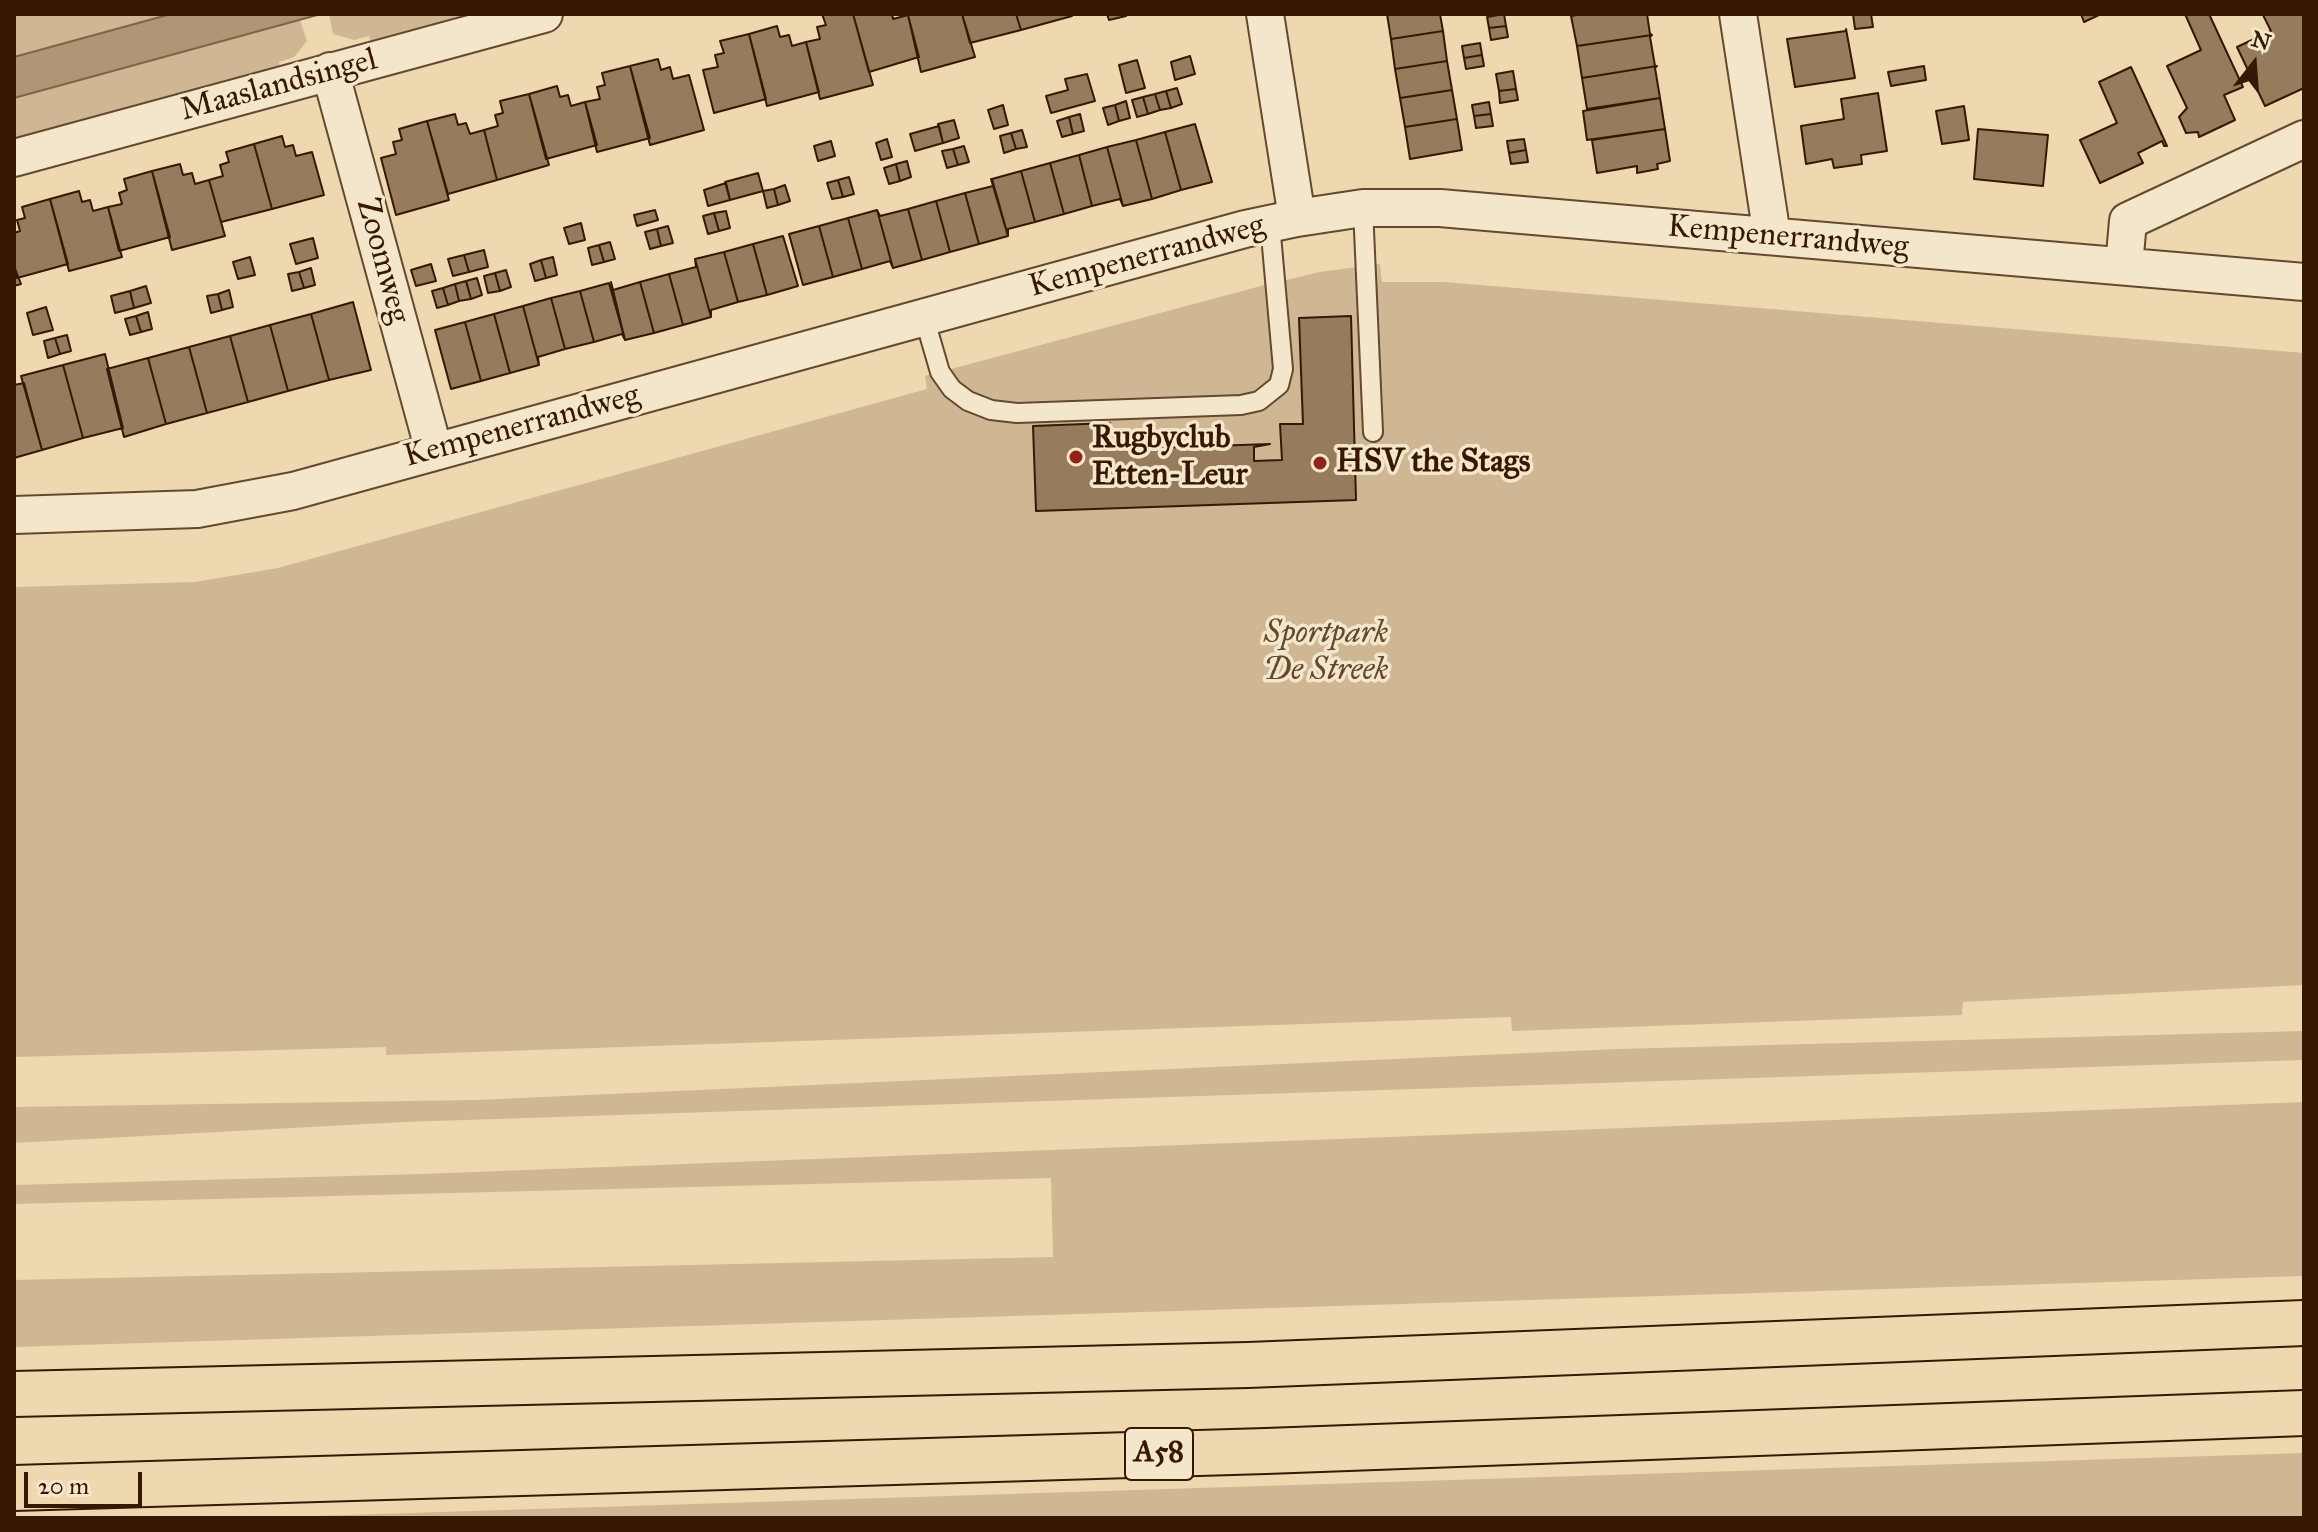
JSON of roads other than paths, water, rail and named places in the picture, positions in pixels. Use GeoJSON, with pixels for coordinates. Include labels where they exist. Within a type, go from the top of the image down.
{"type":"FeatureCollection","features":[{"type":"Feature","properties":{"kind":"highway"},"geometry":{"type":"LineString","coordinates":[[14,1394],[1248,1365],[2304,1323]]}},
{"type":"Feature","properties":{"kind":"highway","name":"A58"},"geometry":{"type":"LineString","coordinates":[[14,1488],[1266,1451],[2304,1413]]}},
{"type":"Feature","properties":{"kind":"street","name":"Maaslandsingel"},"geometry":{"type":"LineString","coordinates":[[14,158],[544,14]]}},
{"type":"Feature","properties":{"kind":"street"},"geometry":{"type":"LineString","coordinates":[[1265,14],[1283,221]]}},
{"type":"Feature","properties":{"kind":"street"},"geometry":{"type":"LineString","coordinates":[[1738,14],[1772,236]]}},
{"type":"Feature","properties":{"kind":"street","name":"Zoomweg"},"geometry":{"type":"LineString","coordinates":[[330,71],[434,451]]}},
{"type":"Feature","properties":{"kind":"street"},"geometry":{"type":"LineString","coordinates":[[2124,266],[2128,221],[2304,139]]}},
{"type":"Feature","properties":{"kind":"street","name":"Kempenerrandweg"},"geometry":{"type":"LineString","coordinates":[[14,515],[166,511],[230,504],[293,491],[1283,221],[1363,208],[1440,208],[2304,282]]}},
{"type":"Feature","properties":{"kind":"lane"},"geometry":{"type":"LineString","coordinates":[[1363,208],[1373,432]]}},
{"type":"Feature","properties":{"kind":"lane"},"geometry":{"type":"LineString","coordinates":[[924,317],[940,372],[952,389],[968,401],[991,410],[1017,413],[1241,405],[1259,401],[1279,385],[1283,369],[1283,221]]}},
{"type":"Feature","properties":{"kind":"place","name":"Rugbyclub Etten-Leur"},"geometry":{"type":"Point","coordinates":[1076,457]}},
{"type":"Feature","properties":{"kind":"place","name":"HSV the Stags"},"geometry":{"type":"Point","coordinates":[1320,463]}},
{"type":"Feature","properties":{"kind":"park label","name":"Sportpark De Streek"},"geometry":{"type":"Point","coordinates":[1326,652]}}]}
